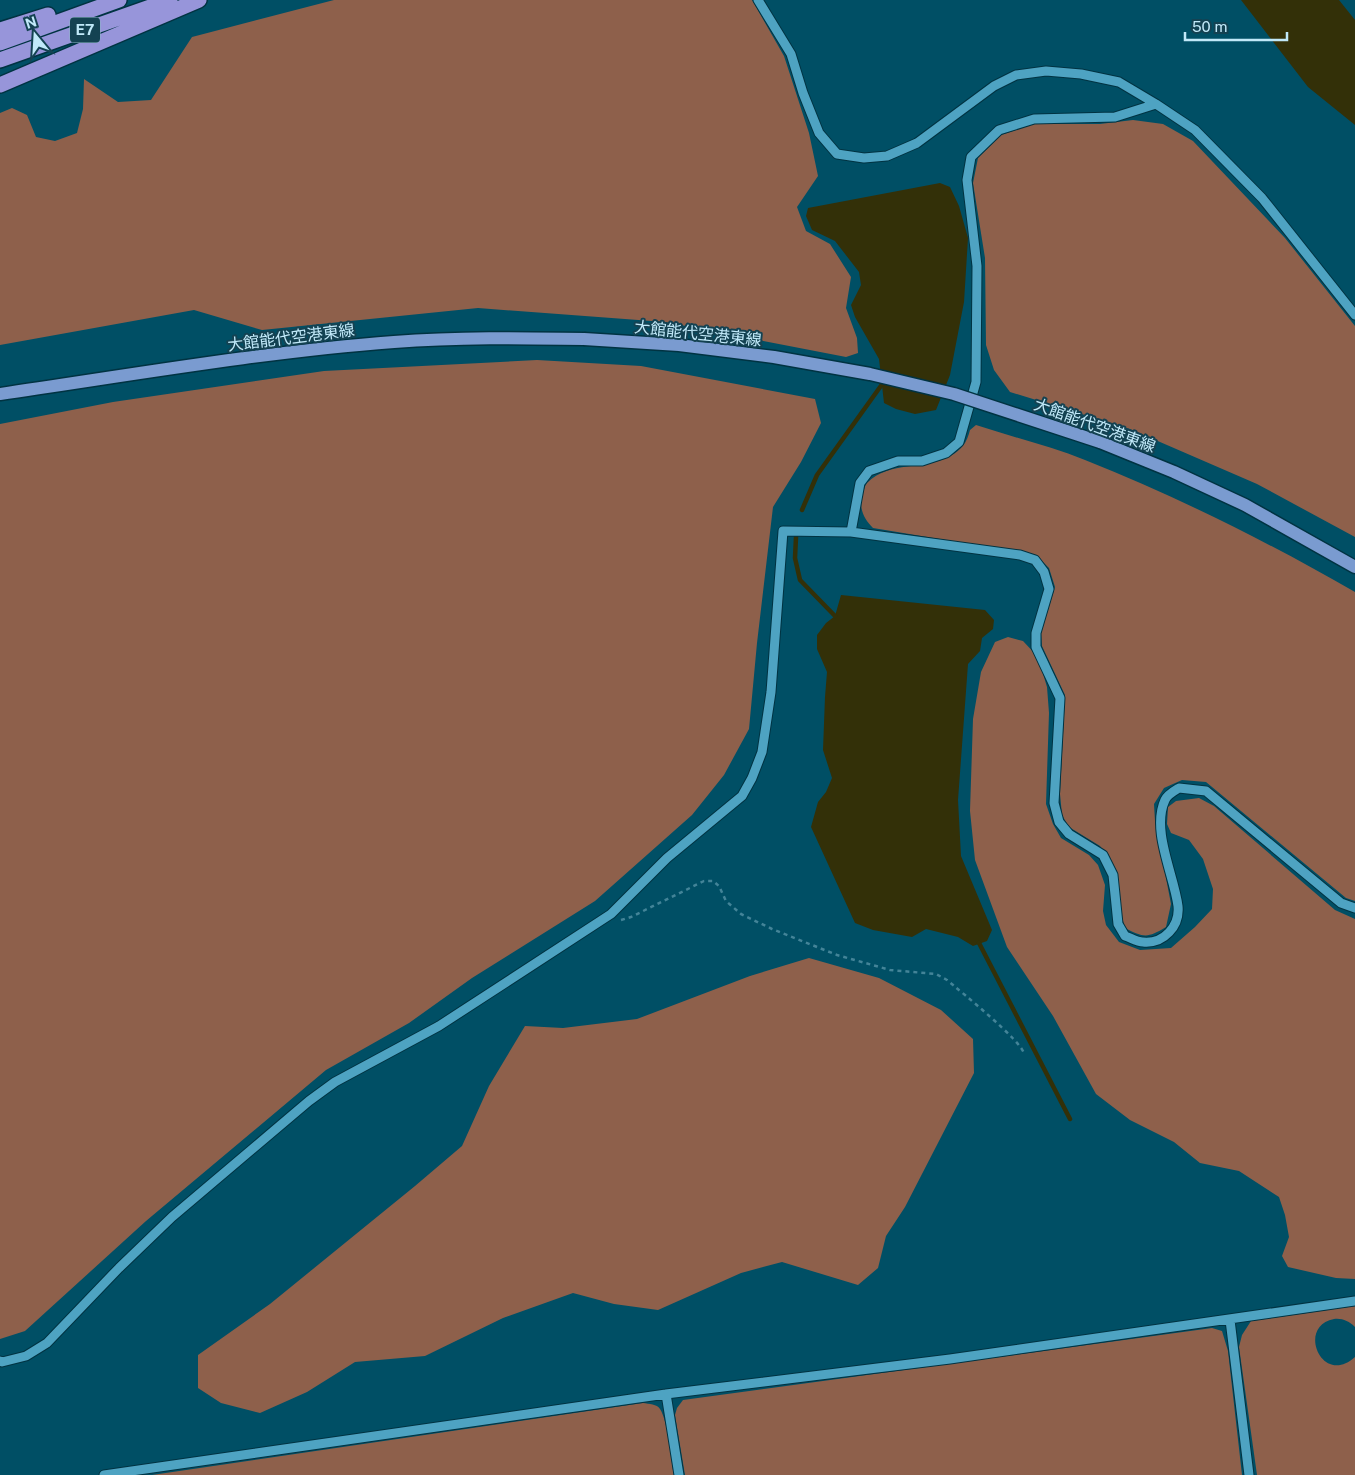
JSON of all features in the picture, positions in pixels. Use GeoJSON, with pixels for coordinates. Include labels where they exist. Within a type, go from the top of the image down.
{"type":"FeatureCollection","features":[{"type":"Feature","properties":{"kind":"highway"},"geometry":{"type":"LineString","coordinates":[[0,30],[94,0]]}},
{"type":"Feature","properties":{"kind":"highway","name":"E7"},"geometry":{"type":"LineString","coordinates":[[0,43],[119,0]]}},
{"type":"Feature","properties":{"kind":"highway","name":"E7"},"geometry":{"type":"LineString","coordinates":[[0,60],[170,0]]}},
{"type":"Feature","properties":{"kind":"highway"},"geometry":{"type":"LineString","coordinates":[[0,85],[199,0]]}},
{"type":"Feature","properties":{"kind":"main road","name":"大館能代空港東線"},"geometry":{"type":"LineString","coordinates":[[0,394],[307,350],[395,342],[488,338],[584,339],[688,346],[774,357],[870,374],[954,394],[1100,442],[1174,472],[1245,505],[1355,567]]}},
{"type":"Feature","properties":{"kind":"street"},"geometry":{"type":"LineString","coordinates":[[758,0],[791,54],[803,93],[819,133],[837,154],[864,158],[887,156],[917,143],[994,86],[1016,75],[1046,71],[1081,74],[1119,82],[1195,130],[1262,198],[1355,315]]}},
{"type":"Feature","properties":{"kind":"street"},"geometry":{"type":"LineString","coordinates":[[852,532],[860,482],[869,471],[898,460],[922,461],[946,453],[959,442],[976,382],[977,266],[966,180],[971,157],[999,130],[1034,119],[1115,117],[1156,104]]}},
{"type":"Feature","properties":{"kind":"street"},"geometry":{"type":"LineString","coordinates":[[0,1361],[26,1356],[47,1343],[119,1268],[172,1217],[309,1101],[328,1087],[439,1026],[611,914],[667,858],[742,796],[752,778],[762,752],[771,692],[783,531],[852,532],[1020,555],[1035,560],[1044,572],[1049,589],[1036,633],[1036,647],[1060,698],[1054,803],[1059,822],[1069,834],[1103,855],[1113,875],[1118,924],[1125,936],[1143,942],[1159,941],[1173,929],[1178,908],[1161,830],[1161,815],[1165,799],[1179,788],[1206,791],[1341,903],[1355,908]]}},
{"type":"Feature","properties":{"kind":"street"},"geometry":{"type":"LineString","coordinates":[[104,1475],[666,1394],[950,1359],[1355,1302]]}},
{"type":"Feature","properties":{"kind":"street"},"geometry":{"type":"LineString","coordinates":[[1230,1320],[1249,1475]]}},
{"type":"Feature","properties":{"kind":"street"},"geometry":{"type":"LineString","coordinates":[[666,1394],[680,1475]]}},
{"type":"Feature","properties":{"kind":"path"},"geometry":{"type":"LineString","coordinates":[[611,914],[620,920],[631,917],[704,881],[713,881],[719,886],[726,901],[741,914],[772,929],[837,955],[890,970],[936,974],[947,980],[1013,1038],[1024,1050],[1024,1054]]}},
{"type":"Feature","properties":{"kind":"shaded area"},"geometry":{"type":"Polygon","coordinates":[[[334,0],[752,0],[784,56],[809,133],[818,176],[797,207],[806,231],[830,244],[851,277],[846,308],[857,338],[858,353],[846,357],[665,322],[478,308],[262,330],[194,310],[0,345],[0,113],[12,108],[27,115],[36,137],[55,141],[77,133],[83,109],[84,79],[118,102],[151,100],[192,37],[334,0]]]}},
{"type":"Feature","properties":{"kind":"shaded area"},"geometry":{"type":"Polygon","coordinates":[[[1241,0],[1339,0],[1355,20],[1355,125],[1308,87],[1241,0]]]}},
{"type":"Feature","properties":{"kind":"shaded area"},"geometry":{"type":"Polygon","coordinates":[[[1133,120],[1163,124],[1193,141],[1285,238],[1355,326],[1355,537],[1257,484],[1130,429],[1010,392],[994,370],[986,345],[985,258],[973,183],[978,158],[1001,135],[1033,124],[1100,124],[1133,120]]]}},
{"type":"Feature","properties":{"kind":"shaded area"},"geometry":{"type":"Polygon","coordinates":[[[940,183],[950,187],[959,206],[968,238],[964,302],[950,375],[936,410],[915,414],[896,409],[884,403],[879,359],[855,317],[851,305],[861,285],[859,272],[835,241],[812,230],[806,216],[808,208],[940,183]]]}},
{"type":"Feature","properties":{"kind":"shaded area"},"geometry":{"type":"Polygon","coordinates":[[[537,360],[641,366],[815,399],[821,423],[801,462],[773,507],[749,729],[724,775],[692,815],[595,901],[472,978],[409,1023],[326,1070],[146,1221],[25,1331],[0,1339],[0,424],[113,402],[324,371],[537,360]]]}},
{"type":"Feature","properties":{"kind":"shaded area"},"geometry":{"type":"Polygon","coordinates":[[[976,425],[1072,455],[1120,474],[1256,538],[1355,592],[1355,901],[1346,898],[1206,782],[1182,780],[1164,788],[1154,804],[1155,821],[1171,904],[1166,927],[1150,935],[1137,934],[1125,928],[1117,871],[1100,846],[1069,827],[1062,815],[1060,794],[1065,695],[1042,646],[1041,633],[1055,587],[1049,568],[1036,555],[873,528],[862,511],[861,502],[865,486],[876,476],[897,468],[940,461],[950,456],[958,451],[970,430],[976,425]]]}},
{"type":"Feature","properties":{"kind":"shaded area"},"geometry":{"type":"Polygon","coordinates":[[[841,595],[985,610],[994,620],[993,629],[982,638],[980,651],[968,664],[958,800],[961,856],[992,930],[987,941],[973,946],[958,937],[926,929],[912,937],[873,930],[855,923],[811,827],[818,802],[826,792],[832,778],[823,750],[827,672],[817,649],[817,635],[826,623],[835,616],[841,595]]]}},
{"type":"Feature","properties":{"kind":"shaded area"},"geometry":{"type":"Polygon","coordinates":[[[1008,637],[1023,641],[1038,657],[1047,687],[1049,713],[1046,804],[1053,824],[1061,838],[1089,855],[1098,865],[1105,885],[1103,911],[1106,925],[1119,942],[1140,950],[1171,948],[1212,909],[1213,889],[1203,859],[1189,840],[1171,833],[1167,824],[1168,807],[1176,801],[1199,798],[1214,806],[1335,910],[1355,919],[1355,1279],[1336,1278],[1288,1267],[1282,1256],[1289,1237],[1279,1197],[1239,1171],[1200,1163],[1174,1142],[1130,1120],[1096,1094],[1053,1016],[1007,947],[975,860],[970,811],[973,719],[981,672],[995,642],[1008,637]]]}},
{"type":"Feature","properties":{"kind":"shaded area"},"geometry":{"type":"Polygon","coordinates":[[[809,958],[879,978],[941,1010],[973,1039],[974,1073],[905,1207],[886,1236],[878,1268],[858,1285],[782,1262],[741,1273],[658,1310],[614,1304],[573,1293],[503,1318],[425,1356],[355,1362],[307,1392],[260,1413],[221,1403],[198,1388],[198,1355],[270,1304],[462,1146],[489,1086],[525,1026],[563,1028],[637,1019],[750,976],[809,958]]]}},
{"type":"Feature","properties":{"kind":"shaded area"},"geometry":{"type":"Polygon","coordinates":[[[1355,1306],[1355,1327],[1345,1320],[1334,1319],[1323,1324],[1317,1332],[1315,1342],[1318,1352],[1324,1360],[1332,1365],[1343,1364],[1355,1357],[1355,1475],[1257,1475],[1239,1347],[1242,1335],[1251,1321],[1355,1306]]]}},
{"type":"Feature","properties":{"kind":"shaded area"},"geometry":{"type":"Polygon","coordinates":[[[1212,1328],[1222,1331],[1228,1351],[1242,1475],[685,1475],[675,1415],[677,1408],[683,1400],[1212,1328]]]}},
{"type":"Feature","properties":{"kind":"shaded area"},"geometry":{"type":"Polygon","coordinates":[[[643,1403],[657,1406],[663,1415],[674,1475],[152,1475],[643,1403]]]}},
{"type":"Feature","properties":{"kind":"waterway"},"geometry":{"type":"LineString","coordinates":[[802,510],[817,475],[883,383]]}},
{"type":"Feature","properties":{"kind":"waterway"},"geometry":{"type":"LineString","coordinates":[[796,537],[795,558],[800,580],[835,616]]}},
{"type":"Feature","properties":{"kind":"waterway"},"geometry":{"type":"LineString","coordinates":[[979,943],[1070,1119]]}}]}
